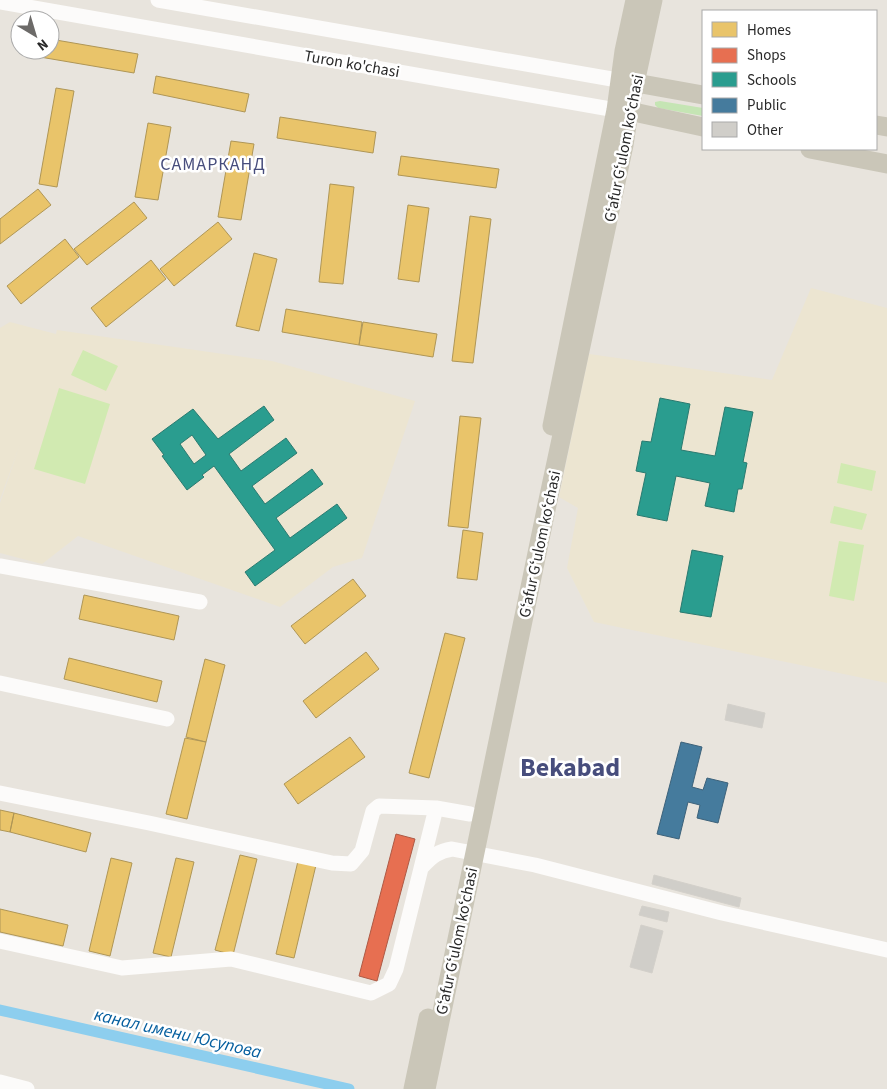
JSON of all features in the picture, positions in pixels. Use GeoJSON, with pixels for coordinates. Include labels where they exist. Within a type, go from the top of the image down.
{"type":"FeatureCollection","features":[{"type":"Feature","properties":{"kind":"main road","name":"Gʻafur Gʻulom koʻchasi"},"geometry":{"type":"LineString","coordinates":[[468,852],[470,814],[622,155],[623,110],[628,82],[635,0]]}},
{"type":"Feature","properties":{"kind":"main road","name":"Gʻafur Gʻulom koʻchasi"},"geometry":{"type":"LineString","coordinates":[[628,82],[653,0]]}},
{"type":"Feature","properties":{"kind":"main road","name":"Turon ko'chasi"},"geometry":{"type":"LineString","coordinates":[[628,82],[702,95]]}},
{"type":"Feature","properties":{"kind":"main road","name":"Turon ko'chasi"},"geometry":{"type":"LineString","coordinates":[[623,110],[702,127]]}},
{"type":"Feature","properties":{"kind":"main road"},"geometry":{"type":"LineString","coordinates":[[815,150],[887,164]]}},
{"type":"Feature","properties":{"kind":"main road","name":"Gʻafur Gʻulom koʻchasi"},"geometry":{"type":"LineString","coordinates":[[417,1089],[542,504]]}},
{"type":"Feature","properties":{"kind":"street","name":"Turon ko'chasi"},"geometry":{"type":"LineString","coordinates":[[158,0],[628,82]]}},
{"type":"Feature","properties":{"kind":"street","name":"Turon ko'chasi"},"geometry":{"type":"LineString","coordinates":[[0,2],[623,110]]}},
{"type":"Feature","properties":{"kind":"street"},"geometry":{"type":"LineString","coordinates":[[0,566],[200,602]]}},
{"type":"Feature","properties":{"kind":"street"},"geometry":{"type":"LineString","coordinates":[[0,682],[167,719]]}},
{"type":"Feature","properties":{"kind":"street"},"geometry":{"type":"LineString","coordinates":[[0,793],[332,863],[351,864],[362,851],[373,811],[379,806],[436,808],[470,814]]}},
{"type":"Feature","properties":{"kind":"street"},"geometry":{"type":"LineString","coordinates":[[0,941],[122,968],[231,959],[371,993],[389,984],[396,969],[436,808]]}},
{"type":"Feature","properties":{"kind":"street"},"geometry":{"type":"LineString","coordinates":[[423,866],[431,857],[442,850],[452,849],[535,865],[722,913],[887,950]]}},
{"type":"Feature","properties":{"kind":"street"},"geometry":{"type":"LineString","coordinates":[[0,1082],[27,1089]]}},
{"type":"Feature","properties":{"kind":"shaded area"},"geometry":{"type":"Polygon","coordinates":[[[811,288],[887,308],[887,683],[594,622],[567,568],[578,508],[559,497],[589,354],[772,380],[811,288]]]}},
{"type":"Feature","properties":{"kind":"shaded area"},"geometry":{"type":"Polygon","coordinates":[[[10,322],[56,334],[57,330],[272,361],[415,401],[362,558],[333,567],[280,607],[78,536],[42,564],[0,553],[0,503],[20,444],[0,500],[0,328],[10,322]]]}},
{"type":"Feature","properties":{"kind":"green space"},"geometry":{"type":"Polygon","coordinates":[[[660,101],[702,108],[702,116],[658,108],[655,102],[660,101]]]}},
{"type":"Feature","properties":{"kind":"green space"},"geometry":{"type":"Polygon","coordinates":[[[83,350],[118,366],[106,391],[71,375],[83,350]]]}},
{"type":"Feature","properties":{"kind":"green space"},"geometry":{"type":"Polygon","coordinates":[[[59,388],[110,404],[85,484],[34,469],[59,388]]]}},
{"type":"Feature","properties":{"kind":"green space"},"geometry":{"type":"Polygon","coordinates":[[[841,463],[876,471],[872,491],[837,483],[841,463]]]}},
{"type":"Feature","properties":{"kind":"green space"},"geometry":{"type":"Polygon","coordinates":[[[834,506],[867,514],[862,530],[830,523],[834,506]]]}},
{"type":"Feature","properties":{"kind":"green space"},"geometry":{"type":"Polygon","coordinates":[[[839,541],[864,545],[854,601],[829,596],[839,541]]]}},
{"type":"Feature","properties":{"kind":"building: Homes"},"geometry":{"type":"Polygon","coordinates":[[[60,41],[138,54],[134,73],[58,60],[60,60],[60,41]]]}},
{"type":"Feature","properties":{"kind":"building: Homes"},"geometry":{"type":"Polygon","coordinates":[[[156,76],[249,94],[245,112],[153,93],[156,76]]]}},
{"type":"Feature","properties":{"kind":"building: Homes"},"geometry":{"type":"Polygon","coordinates":[[[56,88],[74,91],[57,187],[39,184],[56,88]]]}},
{"type":"Feature","properties":{"kind":"building: Homes"},"geometry":{"type":"Polygon","coordinates":[[[280,117],[376,132],[373,153],[277,138],[280,117]]]}},
{"type":"Feature","properties":{"kind":"building: Homes"},"geometry":{"type":"Polygon","coordinates":[[[148,123],[171,127],[158,200],[135,197],[148,123]]]}},
{"type":"Feature","properties":{"kind":"building: Homes"},"geometry":{"type":"Polygon","coordinates":[[[231,141],[254,144],[241,220],[218,217],[231,141]]]}},
{"type":"Feature","properties":{"kind":"building: Homes"},"geometry":{"type":"Polygon","coordinates":[[[401,156],[499,169],[496,188],[398,175],[401,156]]]}},
{"type":"Feature","properties":{"kind":"building: Homes"},"geometry":{"type":"Polygon","coordinates":[[[330,184],[354,187],[343,284],[319,282],[330,184]]]}},
{"type":"Feature","properties":{"kind":"building: Homes"},"geometry":{"type":"Polygon","coordinates":[[[38,189],[51,205],[0,244],[0,219],[38,189]]]}},
{"type":"Feature","properties":{"kind":"building: Homes"},"geometry":{"type":"Polygon","coordinates":[[[134,202],[147,218],[87,265],[74,249],[134,202]]]}},
{"type":"Feature","properties":{"kind":"building: Homes"},"geometry":{"type":"Polygon","coordinates":[[[408,205],[429,208],[419,282],[398,279],[408,205]]]}},
{"type":"Feature","properties":{"kind":"building: Homes"},"geometry":{"type":"Polygon","coordinates":[[[470,216],[491,219],[473,363],[452,361],[470,216]]]}},
{"type":"Feature","properties":{"kind":"building: Homes"},"geometry":{"type":"Polygon","coordinates":[[[218,222],[232,239],[174,286],[160,269],[218,222]]]}},
{"type":"Feature","properties":{"kind":"building: Homes"},"geometry":{"type":"Polygon","coordinates":[[[65,239],[79,257],[21,304],[7,286],[65,239]]]}},
{"type":"Feature","properties":{"kind":"building: Homes"},"geometry":{"type":"Polygon","coordinates":[[[254,253],[277,259],[259,331],[236,326],[254,253]]]}},
{"type":"Feature","properties":{"kind":"building: Homes"},"geometry":{"type":"Polygon","coordinates":[[[151,260],[166,279],[106,327],[91,308],[151,260]]]}},
{"type":"Feature","properties":{"kind":"building: Homes"},"geometry":{"type":"Polygon","coordinates":[[[286,309],[362,322],[359,345],[282,332],[286,309]]]}},
{"type":"Feature","properties":{"kind":"building: Homes"},"geometry":{"type":"Polygon","coordinates":[[[363,322],[437,334],[433,357],[359,345],[363,322]]]}},
{"type":"Feature","properties":{"kind":"building: Homes"},"geometry":{"type":"Polygon","coordinates":[[[460,416],[481,418],[468,528],[448,526],[460,416]]]}},
{"type":"Feature","properties":{"kind":"building: Homes"},"geometry":{"type":"Polygon","coordinates":[[[463,530],[483,533],[477,580],[457,578],[463,530]]]}},
{"type":"Feature","properties":{"kind":"building: Homes"},"geometry":{"type":"Polygon","coordinates":[[[353,579],[366,596],[305,644],[291,626],[353,579]]]}},
{"type":"Feature","properties":{"kind":"building: Homes"},"geometry":{"type":"Polygon","coordinates":[[[84,595],[179,616],[174,640],[79,619],[84,595]]]}},
{"type":"Feature","properties":{"kind":"building: Homes"},"geometry":{"type":"Polygon","coordinates":[[[445,633],[465,638],[429,778],[409,773],[445,633]]]}},
{"type":"Feature","properties":{"kind":"building: Homes"},"geometry":{"type":"Polygon","coordinates":[[[366,652],[379,669],[316,718],[303,701],[366,652]]]}},
{"type":"Feature","properties":{"kind":"building: Homes"},"geometry":{"type":"Polygon","coordinates":[[[69,658],[162,681],[157,702],[64,679],[69,658]]]}},
{"type":"Feature","properties":{"kind":"building: Homes"},"geometry":{"type":"Polygon","coordinates":[[[205,659],[225,665],[206,742],[186,737],[205,659]]]}},
{"type":"Feature","properties":{"kind":"building: Homes"},"geometry":{"type":"Polygon","coordinates":[[[350,737],[365,757],[298,804],[284,784],[350,737]]]}},
{"type":"Feature","properties":{"kind":"building: Homes"},"geometry":{"type":"Polygon","coordinates":[[[185,738],[206,742],[187,819],[166,814],[185,738]]]}},
{"type":"Feature","properties":{"kind":"building: Homes"},"geometry":{"type":"Polygon","coordinates":[[[0,810],[14,813],[10,832],[0,830],[0,810]]]}},
{"type":"Feature","properties":{"kind":"building: Homes"},"geometry":{"type":"Polygon","coordinates":[[[14,813],[91,833],[86,852],[10,832],[14,813]]]}},
{"type":"Feature","properties":{"kind":"building: Homes"},"geometry":{"type":"Polygon","coordinates":[[[240,855],[257,859],[233,955],[215,950],[240,855]]]}},
{"type":"Feature","properties":{"kind":"building: Homes"},"geometry":{"type":"Polygon","coordinates":[[[111,858],[132,863],[110,956],[89,951],[111,858]]]}},
{"type":"Feature","properties":{"kind":"building: Homes"},"geometry":{"type":"Polygon","coordinates":[[[176,858],[194,862],[171,957],[153,953],[176,858]]]}},
{"type":"Feature","properties":{"kind":"building: Homes"},"geometry":{"type":"Polygon","coordinates":[[[298,861],[316,865],[294,958],[276,954],[298,861]]]}},
{"type":"Feature","properties":{"kind":"building: Homes"},"geometry":{"type":"Polygon","coordinates":[[[0,909],[68,925],[63,946],[0,932],[0,909]]]}},
{"type":"Feature","properties":{"kind":"building: Shops"},"geometry":{"type":"Polygon","coordinates":[[[396,834],[415,839],[377,981],[359,976],[396,834]]]}},
{"type":"Feature","properties":{"kind":"building: Schools"},"geometry":{"type":"Polygon","coordinates":[[[660,398],[690,404],[681,450],[715,456],[725,407],[753,412],[743,462],[747,463],[742,489],[738,489],[734,512],[705,506],[710,483],[676,476],[667,521],[637,515],[646,473],[636,471],[642,441],[651,442],[660,398]]]}},
{"type":"Feature","properties":{"kind":"building: Schools"},"geometry":{"type":"Polygon","coordinates":[[[264,406],[274,420],[229,454],[241,471],[286,438],[297,453],[252,486],[265,504],[312,469],[323,484],[276,518],[290,538],[337,504],[347,518],[255,586],[245,572],[275,550],[214,466],[202,475],[204,477],[187,490],[152,439],[193,409],[218,439],[264,406]],[[192,435],[180,444],[194,464],[206,455],[192,435]]]}},
{"type":"Feature","properties":{"kind":"building: Schools"},"geometry":{"type":"Polygon","coordinates":[[[692,550],[723,556],[711,617],[680,612],[692,550]]]}},
{"type":"Feature","properties":{"kind":"building: Public"},"geometry":{"type":"Polygon","coordinates":[[[681,742],[702,747],[692,787],[703,790],[707,778],[728,783],[718,823],[697,818],[700,805],[688,802],[679,839],[657,834],[681,742]]]}},
{"type":"Feature","properties":{"kind":"building: Other"},"geometry":{"type":"Polygon","coordinates":[[[728,704],[765,713],[762,728],[725,720],[728,704]]]}},
{"type":"Feature","properties":{"kind":"building: Other"},"geometry":{"type":"Polygon","coordinates":[[[654,875],[741,898],[739,907],[652,884],[654,875]]]}},
{"type":"Feature","properties":{"kind":"building: Other"},"geometry":{"type":"Polygon","coordinates":[[[642,906],[669,912],[667,922],[639,915],[642,906]]]}},
{"type":"Feature","properties":{"kind":"building: Other"},"geometry":{"type":"Polygon","coordinates":[[[641,925],[663,931],[652,973],[630,967],[641,925]]]}},
{"type":"Feature","properties":{"kind":"waterway","name":"канал имени Юсупова"},"geometry":{"type":"LineString","coordinates":[[0,1010],[349,1089]]}},
{"type":"Feature","properties":{"kind":"district","name":"САМАРКАНД"},"geometry":{"type":"Point","coordinates":[213,164]}},
{"type":"Feature","properties":{"kind":"district","name":"Bekabad"},"geometry":{"type":"Point","coordinates":[570,767]}}]}
